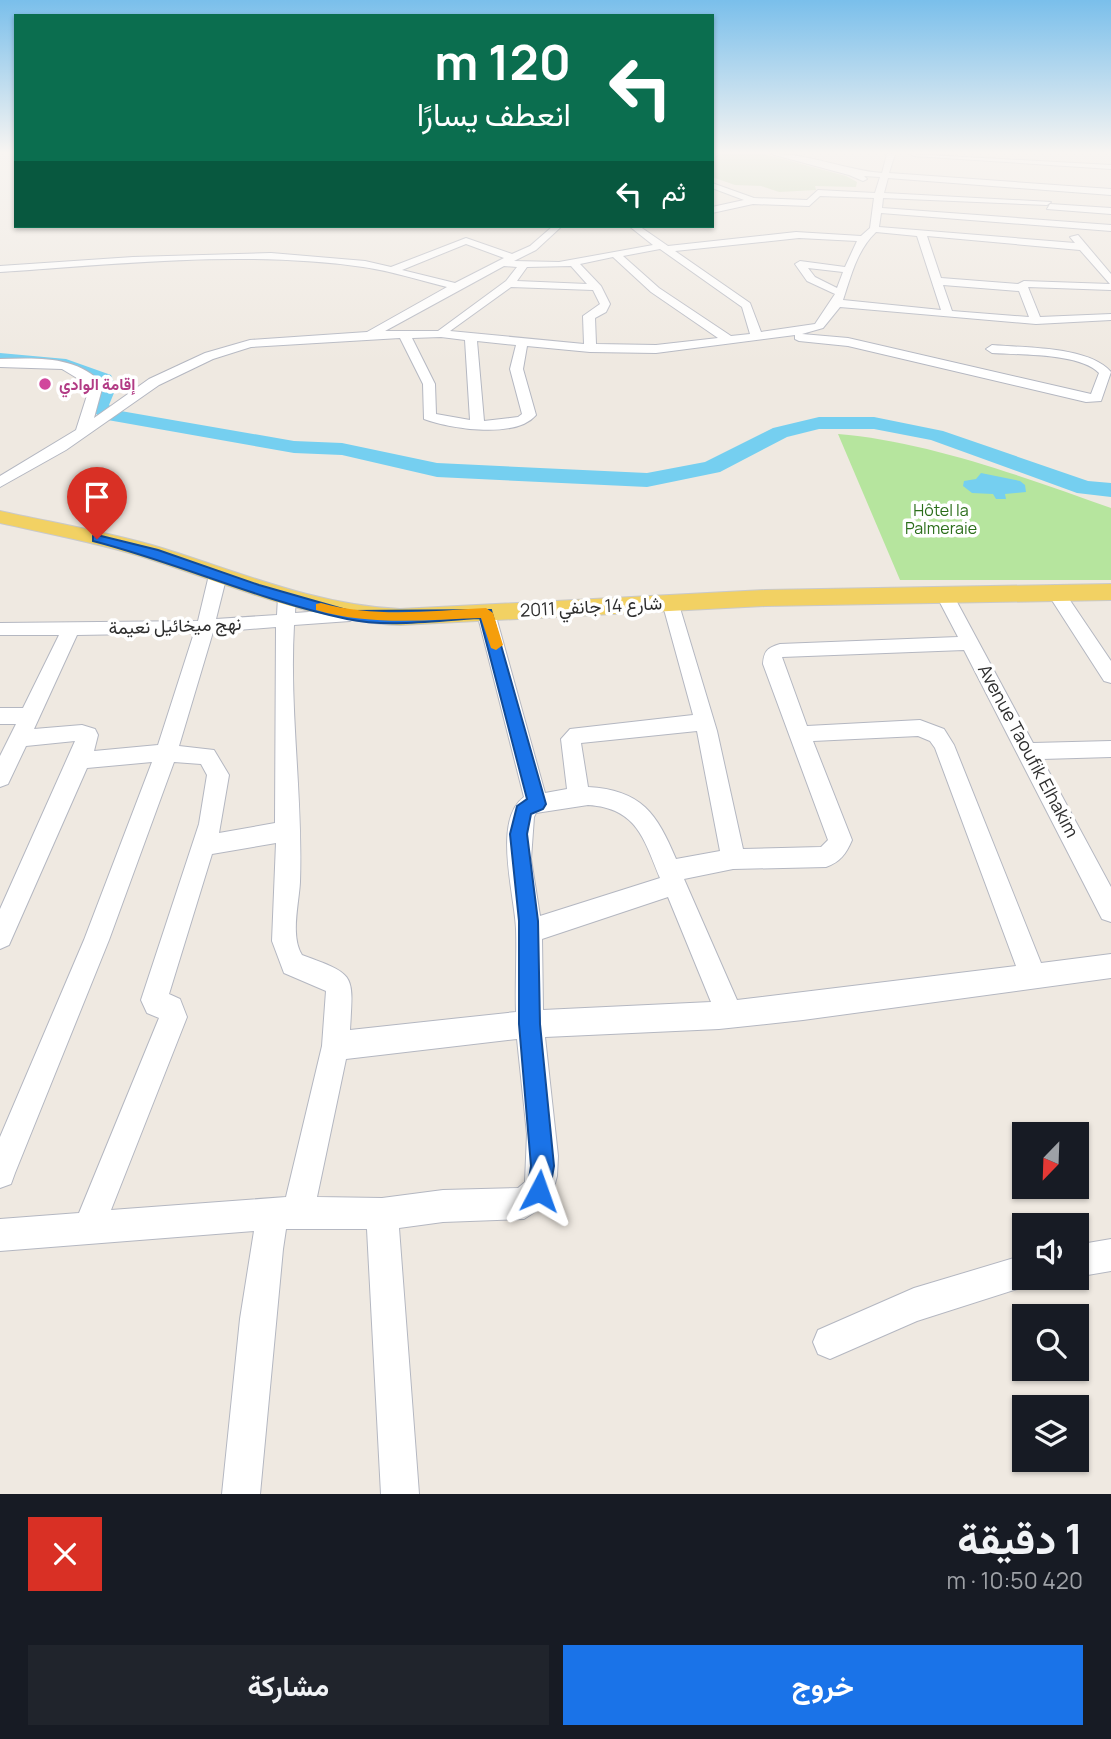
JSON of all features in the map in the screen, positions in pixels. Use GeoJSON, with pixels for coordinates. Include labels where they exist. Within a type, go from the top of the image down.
{"type":"FeatureCollection","features":[{"type":"Feature","properties":{"kind":"main road","name":"شارع 14 جانفي 2011"},"geometry":{"type":"LineString","coordinates":[[0,517],[154,552],[218,575],[286,609],[349,615],[400,617],[671,602],[944,593],[1111,592]]}},
{"type":"Feature","properties":{"kind":"street"},"geometry":{"type":"LineString","coordinates":[[773,336],[848,342],[1091,399],[1096,398],[1105,372],[1099,365],[1080,358],[987,333],[947,313],[839,298],[811,279],[800,264],[797,224]]}},
{"type":"Feature","properties":{"kind":"street"},"geometry":{"type":"LineString","coordinates":[[0,482],[61,447],[139,390],[177,370],[237,347],[370,335],[437,334],[590,348],[656,348],[773,336],[819,326],[839,298],[848,270],[863,239],[874,229],[875,224]]}},
{"type":"Feature","properties":{"kind":"street"},"geometry":{"type":"LineString","coordinates":[[946,224],[949,235]]}},
{"type":"Feature","properties":{"kind":"street"},"geometry":{"type":"LineString","coordinates":[[1059,224],[1111,228]]}},
{"type":"Feature","properties":{"kind":"street"},"geometry":{"type":"LineString","coordinates":[[1063,224],[1111,281]]}},
{"type":"Feature","properties":{"kind":"street"},"geometry":{"type":"LineString","coordinates":[[370,335],[456,286],[513,262],[542,242],[554,228]]}},
{"type":"Feature","properties":{"kind":"street"},"geometry":{"type":"LineString","coordinates":[[640,228],[749,309],[757,338]]}},
{"type":"Feature","properties":{"kind":"street"},"geometry":{"type":"LineString","coordinates":[[874,229],[923,238],[1092,257]]}},
{"type":"Feature","properties":{"kind":"street"},"geometry":{"type":"LineString","coordinates":[[923,238],[949,235],[1083,247]]}},
{"type":"Feature","properties":{"kind":"street"},"geometry":{"type":"LineString","coordinates":[[923,238],[947,313]]}},
{"type":"Feature","properties":{"kind":"street"},"geometry":{"type":"LineString","coordinates":[[393,270],[469,241],[513,262],[573,262],[665,247],[863,239]]}},
{"type":"Feature","properties":{"kind":"street"},"geometry":{"type":"LineString","coordinates":[[615,254],[655,289],[731,341]]}},
{"type":"Feature","properties":{"kind":"street"},"geometry":{"type":"LineString","coordinates":[[369,265],[390,255],[415,261]]}},
{"type":"Feature","properties":{"kind":"street"},"geometry":{"type":"LineString","coordinates":[[0,269],[248,256],[369,265],[456,286]]}},
{"type":"Feature","properties":{"kind":"street"},"geometry":{"type":"LineString","coordinates":[[22,267],[31,258]]}},
{"type":"Feature","properties":{"kind":"street"},"geometry":{"type":"LineString","coordinates":[[416,359],[447,326],[519,277],[513,262]]}},
{"type":"Feature","properties":{"kind":"street"},"geometry":{"type":"LineString","coordinates":[[573,262],[596,287],[605,307],[589,316],[590,348]]}},
{"type":"Feature","properties":{"kind":"street"},"geometry":{"type":"LineString","coordinates":[[800,264],[848,270]]}},
{"type":"Feature","properties":{"kind":"street"},"geometry":{"type":"LineString","coordinates":[[936,281],[1023,288],[1029,283],[1111,287]]}},
{"type":"Feature","properties":{"kind":"street"},"geometry":{"type":"LineString","coordinates":[[509,284],[596,287]]}},
{"type":"Feature","properties":{"kind":"street"},"geometry":{"type":"LineString","coordinates":[[1023,288],[1035,321]]}},
{"type":"Feature","properties":{"kind":"street"},"geometry":{"type":"LineString","coordinates":[[987,333],[1035,321],[1111,317]]}},
{"type":"Feature","properties":{"kind":"street"},"geometry":{"type":"LineString","coordinates":[[987,333],[990,376]]}},
{"type":"Feature","properties":{"kind":"street"},"geometry":{"type":"LineString","coordinates":[[404,334],[429,384],[429,416],[443,421],[491,427],[528,420],[529,415],[514,366],[515,356],[523,342]]}},
{"type":"Feature","properties":{"kind":"street"},"geometry":{"type":"LineString","coordinates":[[471,337],[477,424]]}},
{"type":"Feature","properties":{"kind":"street"},"geometry":{"type":"LineString","coordinates":[[0,363],[61,366],[90,377],[97,385],[91,409],[81,431]]}},
{"type":"Feature","properties":{"kind":"street"},"geometry":{"type":"LineString","coordinates":[[0,1172],[124,874],[166,753],[218,575]]}},
{"type":"Feature","properties":{"kind":"street"},"geometry":{"type":"LineString","coordinates":[[1055,591],[1111,676]]}},
{"type":"Feature","properties":{"kind":"street","name":"Avenue Taoufik Elhakim"},"geometry":{"type":"LineString","coordinates":[[944,593],[1030,751],[1111,911]]}},
{"type":"Feature","properties":{"kind":"street"},"geometry":{"type":"LineString","coordinates":[[671,602],[704,722],[733,859]]}},
{"type":"Feature","properties":{"kind":"street"},"geometry":{"type":"LineString","coordinates":[[241,1494],[255,1342],[286,1213],[336,1046],[339,986],[324,972],[296,968],[291,963],[286,946],[286,831],[282,739],[286,609]]}},
{"type":"Feature","properties":{"kind":"street","name":"نهج ميخائيل نعيمة"},"geometry":{"type":"LineString","coordinates":[[0,629],[205,626],[286,609]]}},
{"type":"Feature","properties":{"kind":"street"},"geometry":{"type":"LineString","coordinates":[[486,613],[537,804]]}},
{"type":"Feature","properties":{"kind":"street"},"geometry":{"type":"LineString","coordinates":[[0,778],[71,629]]}},
{"type":"Feature","properties":{"kind":"street"},"geometry":{"type":"LineString","coordinates":[[529,931],[672,877],[733,859],[817,858],[837,848],[840,841],[836,826],[774,664],[773,654],[780,651],[971,643]]}},
{"type":"Feature","properties":{"kind":"street"},"geometry":{"type":"LineString","coordinates":[[0,716],[31,716]]}},
{"type":"Feature","properties":{"kind":"street"},"geometry":{"type":"LineString","coordinates":[[579,797],[571,746],[571,739],[577,735],[704,722]]}},
{"type":"Feature","properties":{"kind":"street"},"geometry":{"type":"LineString","coordinates":[[800,734],[920,728],[937,735],[944,745],[1033,975]]}},
{"type":"Feature","properties":{"kind":"street"},"geometry":{"type":"LineString","coordinates":[[0,937],[80,760],[88,735],[82,733],[20,738]]}},
{"type":"Feature","properties":{"kind":"street"},"geometry":{"type":"LineString","coordinates":[[1030,751],[1111,749]]}},
{"type":"Feature","properties":{"kind":"street"},"geometry":{"type":"LineString","coordinates":[[80,760],[198,753],[207,755],[215,765],[218,775],[203,846],[154,1000],[156,1004],[170,1007],[173,1017],[89,1228]]}},
{"type":"Feature","properties":{"kind":"street"},"geometry":{"type":"LineString","coordinates":[[0,1234],[286,1213],[382,1214],[443,1206],[524,1203],[536,1197],[542,1182],[543,1166],[530,1024],[529,931],[519,820],[529,805],[579,797],[609,797],[639,814],[672,877],[730,1014]]}},
{"type":"Feature","properties":{"kind":"street"},"geometry":{"type":"LineString","coordinates":[[203,846],[286,831]]}},
{"type":"Feature","properties":{"kind":"street"},"geometry":{"type":"LineString","coordinates":[[336,1046],[530,1024],[730,1014],[1111,966]]}},
{"type":"Feature","properties":{"kind":"street"},"geometry":{"type":"LineString","coordinates":[[382,1214],[400,1494]]}},
{"type":"Feature","properties":{"kind":"street"},"geometry":{"type":"LineString","coordinates":[[1089,1259],[1111,1255]]}},
{"type":"Feature","properties":{"kind":"street"},"geometry":{"type":"LineString","coordinates":[[830,1342],[914,1305],[1012,1275]]}},
{"type":"Feature","properties":{"kind":"green space","name":"Hôtel la Palmeraie"},"geometry":{"type":"Polygon","coordinates":[[[838,434],[906,444],[976,462],[1111,508],[1111,580],[900,580],[838,434]]]}},
{"type":"Feature","properties":{"kind":"water"},"geometry":{"type":"Polygon","coordinates":[[[981,473],[1020,481],[1025,485],[1026,492],[1005,494],[1006,499],[996,499],[993,494],[972,493],[963,486],[964,481],[976,479],[981,473]]]}},
{"type":"Feature","properties":{"kind":"waterway"},"geometry":{"type":"LineString","coordinates":[[0,358],[66,364],[104,379],[106,388],[98,407],[109,415],[294,447],[342,449],[437,470],[647,480],[712,467],[780,432],[819,423],[874,423],[936,435],[1085,488],[1111,490]]}},
{"type":"Feature","properties":{"kind":"slow traffic"},"geometry":{"type":"LineString","coordinates":[[321,607],[349,615],[384,617],[486,613],[496,645]]}},
{"type":"Feature","properties":{"kind":"place","name":"إقامة الوادي"},"geometry":{"type":"Point","coordinates":[45,384]}},
{"type":"Feature","properties":{"kind":"route"},"geometry":{"type":"LineString","coordinates":[[97,539],[154,552],[255,588],[349,615],[400,617],[486,613],[505,676],[537,804],[529,805],[523,811],[518,834],[528,921],[530,1024],[543,1166],[539,1191]]}}]}
